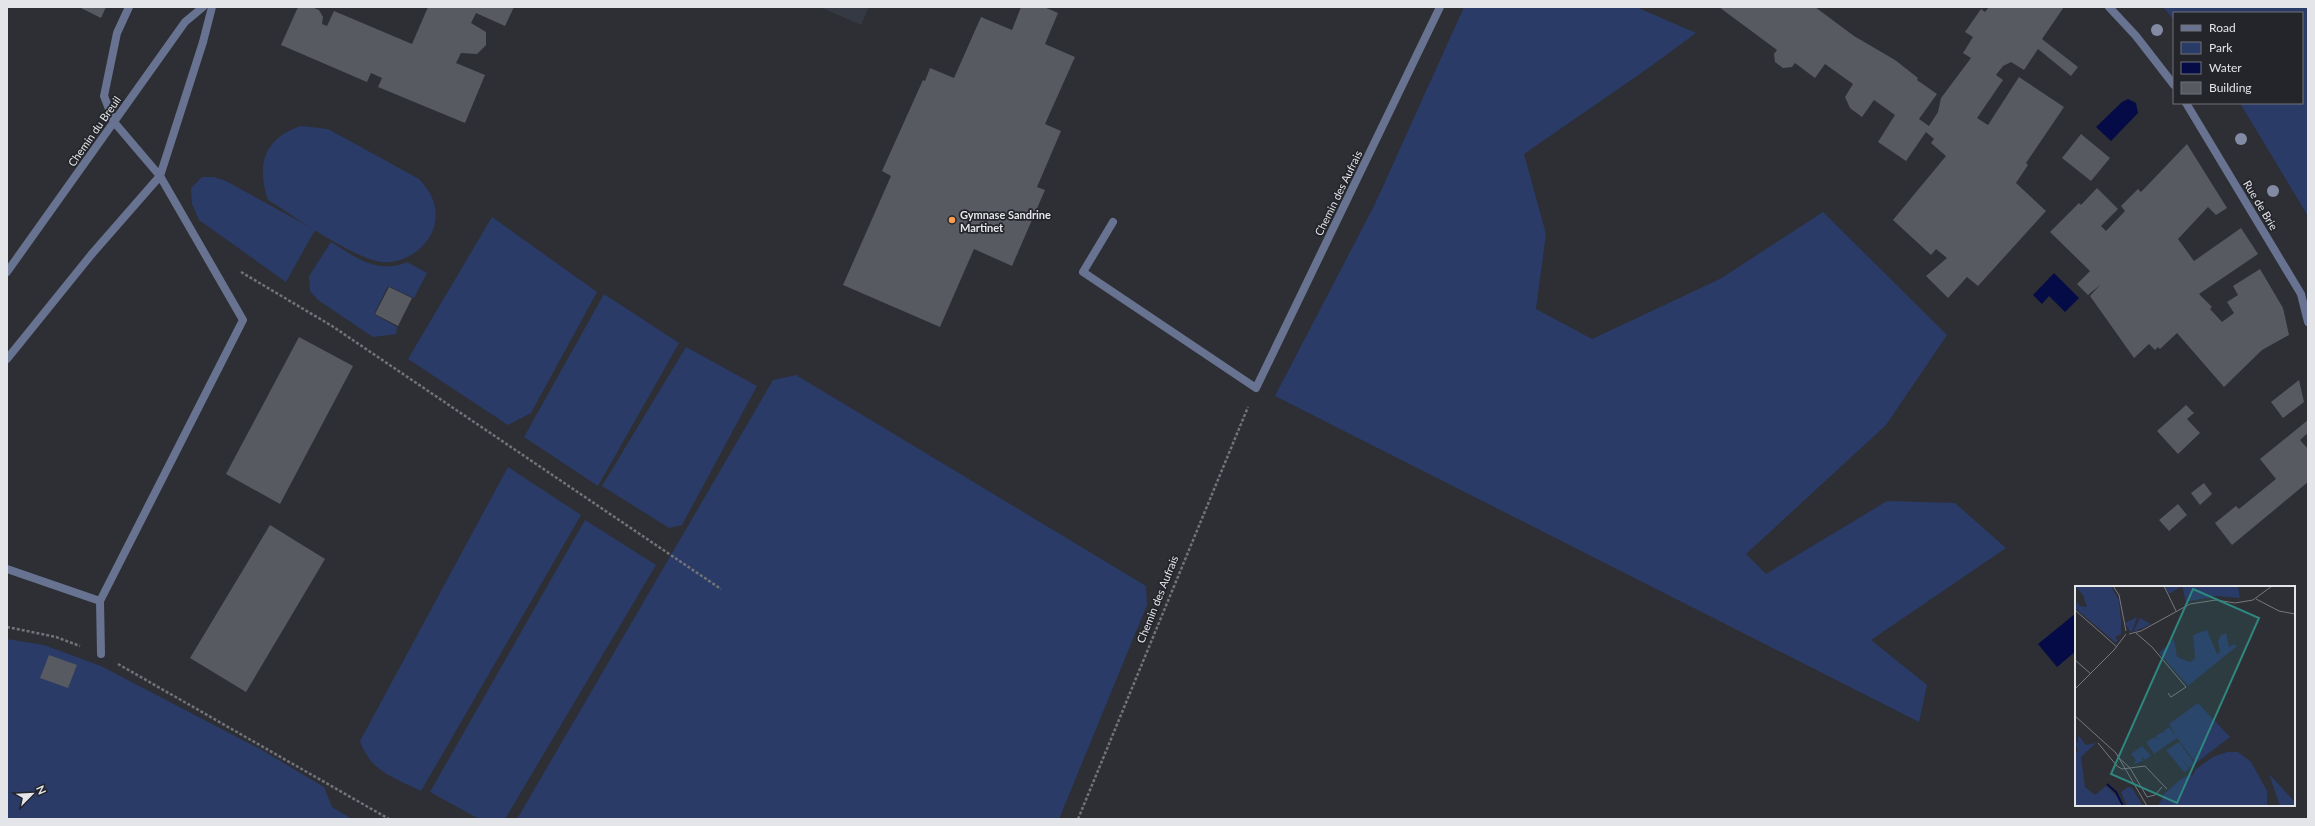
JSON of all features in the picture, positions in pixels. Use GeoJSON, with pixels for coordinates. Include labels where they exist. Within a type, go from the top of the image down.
{"type":"FeatureCollection","features":[{"type":"Feature","properties":{"kind":"street"},"geometry":{"type":"LineString","coordinates":[[101,654],[100,601],[243,320],[160,176],[114,122],[104,96],[117,33],[129,7]]}},
{"type":"Feature","properties":{"kind":"street","name":"Chemin du Breuil"},"geometry":{"type":"LineString","coordinates":[[7,272],[185,22],[203,7]]}},
{"type":"Feature","properties":{"kind":"street"},"geometry":{"type":"LineString","coordinates":[[7,359],[91,255],[160,176],[203,42],[212,7]]}},
{"type":"Feature","properties":{"kind":"street","name":"Chemin des Aufrais"},"geometry":{"type":"LineString","coordinates":[[1256,388],[1440,7]]}},
{"type":"Feature","properties":{"kind":"street"},"geometry":{"type":"LineString","coordinates":[[2109,7],[2136,36],[2173,84]]}},
{"type":"Feature","properties":{"kind":"street","name":"Rue de Brie"},"geometry":{"type":"LineString","coordinates":[[2187,104],[2301,294],[2308,322]]}},
{"type":"Feature","properties":{"kind":"street"},"geometry":{"type":"LineString","coordinates":[[1113,222],[1083,272],[1256,388]]}},
{"type":"Feature","properties":{"kind":"street"},"geometry":{"type":"LineString","coordinates":[[7,569],[100,601]]}},
{"type":"Feature","properties":{"kind":"path"},"geometry":{"type":"LineString","coordinates":[[234,268],[332,326],[721,589]]}},
{"type":"Feature","properties":{"kind":"path","name":"Chemin des Aufrais"},"geometry":{"type":"LineString","coordinates":[[1078,819],[1256,388]]}},
{"type":"Feature","properties":{"kind":"path"},"geometry":{"type":"LineString","coordinates":[[7,627],[56,637],[101,654],[389,819]]}},
{"type":"Feature","properties":{"kind":"shaded area"},"geometry":{"type":"Polygon","coordinates":[[[820,7],[869,7],[861,25],[820,7]]]}},
{"type":"Feature","properties":{"kind":"green space"},"geometry":{"type":"Polygon","coordinates":[[[1464,7],[1636,7],[1696,33],[1647,69],[1524,154],[1546,234],[1536,309],[1592,339],[1720,279],[1823,212],[1947,335],[1886,425],[1746,554],[1766,574],[1887,501],[1955,503],[2006,548],[1871,640],[1927,685],[1919,722],[1275,396],[1375,204],[1464,7]]]}},
{"type":"Feature","properties":{"kind":"green space"},"geometry":{"type":"Polygon","coordinates":[[[2163,7],[2308,7],[2308,216],[2241,104],[2303,104],[2303,12],[2173,12],[2173,19],[2163,7]]]}},
{"type":"Feature","properties":{"kind":"green space"},"geometry":{"type":"Polygon","coordinates":[[[301,126],[328,129],[419,179],[431,196],[434,203],[436,216],[433,230],[425,244],[412,254],[398,261],[382,262],[370,259],[340,245],[268,200],[264,187],[263,175],[263,164],[266,154],[271,145],[279,138],[288,131],[301,126]]]}},
{"type":"Feature","properties":{"kind":"green space"},"geometry":{"type":"Polygon","coordinates":[[[202,177],[214,177],[226,181],[315,230],[286,282],[199,220],[192,204],[191,188],[202,177]]]}},
{"type":"Feature","properties":{"kind":"green space"},"geometry":{"type":"Polygon","coordinates":[[[492,217],[597,292],[531,413],[508,425],[408,359],[492,217]]]}},
{"type":"Feature","properties":{"kind":"green space"},"geometry":{"type":"Polygon","coordinates":[[[331,242],[367,262],[386,266],[407,262],[427,273],[414,298],[388,286],[374,314],[397,327],[396,334],[373,337],[318,300],[310,291],[309,276],[331,242]]]}},
{"type":"Feature","properties":{"kind":"green space"},"geometry":{"type":"Polygon","coordinates":[[[604,294],[679,343],[598,486],[524,437],[604,294]]]}},
{"type":"Feature","properties":{"kind":"green space"},"geometry":{"type":"Polygon","coordinates":[[[686,347],[757,386],[682,525],[669,528],[602,486],[686,347]]]}},
{"type":"Feature","properties":{"kind":"green space"},"geometry":{"type":"Polygon","coordinates":[[[796,375],[1146,586],[1147,605],[1059,819],[517,819],[773,380],[796,375]]]}},
{"type":"Feature","properties":{"kind":"green space"},"geometry":{"type":"Polygon","coordinates":[[[508,467],[581,515],[421,791],[392,777],[377,767],[370,760],[360,741],[508,467]]]}},
{"type":"Feature","properties":{"kind":"green space"},"geometry":{"type":"Polygon","coordinates":[[[585,520],[656,565],[505,819],[479,819],[430,792],[585,520]]]}},
{"type":"Feature","properties":{"kind":"green space"},"geometry":{"type":"Polygon","coordinates":[[[7,639],[44,645],[101,666],[260,749],[324,787],[332,807],[352,819],[7,819],[7,639]]]}},
{"type":"Feature","properties":{"kind":"water"},"geometry":{"type":"Polygon","coordinates":[[[2128,99],[2136,103],[2138,113],[2111,141],[2096,127],[2122,102],[2128,99]]]}},
{"type":"Feature","properties":{"kind":"water"},"geometry":{"type":"Polygon","coordinates":[[[2054,273],[2079,298],[2065,312],[2049,296],[2042,304],[2033,295],[2054,273]]]}},
{"type":"Feature","properties":{"kind":"water"},"geometry":{"type":"Polygon","coordinates":[[[2075,614],[2075,652],[2057,667],[2038,644],[2075,614]]]}},
{"type":"Feature","properties":{"kind":"building"},"geometry":{"type":"Polygon","coordinates":[[[79,7],[106,7],[101,18],[79,7]]]}},
{"type":"Feature","properties":{"kind":"building"},"geometry":{"type":"Polygon","coordinates":[[[298,7],[312,7],[319,10],[323,17],[322,24],[327,26],[334,11],[412,44],[428,7],[514,7],[505,26],[476,13],[471,23],[486,32],[486,45],[477,54],[461,53],[456,63],[485,75],[465,123],[378,87],[382,78],[371,73],[367,82],[281,45],[298,7]]]}},
{"type":"Feature","properties":{"kind":"building","name":"Gymnase Sandrine Martinet"},"geometry":{"type":"Polygon","coordinates":[[[1021,7],[1044,7],[1058,13],[1045,44],[1075,57],[1045,124],[1061,131],[1037,187],[1045,190],[1012,266],[974,249],[940,327],[843,285],[891,176],[882,171],[923,80],[925,81],[930,68],[954,78],[981,17],[1012,30],[1021,7]]]}},
{"type":"Feature","properties":{"kind":"building"},"geometry":{"type":"Polygon","coordinates":[[[1719,7],[1815,7],[1854,36],[1895,60],[1918,78],[1917,80],[1937,94],[1919,119],[1929,126],[1938,112],[1941,98],[1971,58],[1963,53],[1973,37],[1965,32],[1981,9],[1985,12],[1989,7],[2064,7],[2042,39],[2078,67],[2071,76],[2038,49],[2024,70],[2011,62],[2003,66],[1996,75],[2003,80],[1977,118],[1988,125],[2019,77],[2064,107],[2026,163],[2028,165],[2016,183],[2046,211],[1978,286],[1967,277],[1948,298],[1926,276],[1947,258],[1936,249],[1931,255],[1893,220],[1946,156],[1931,143],[1934,139],[1926,132],[1906,161],[1878,142],[1895,115],[1874,100],[1862,117],[1850,108],[1845,97],[1853,84],[1825,64],[1815,78],[1795,63],[1792,67],[1783,68],[1775,62],[1774,54],[1777,50],[1719,7]]]}},
{"type":"Feature","properties":{"kind":"building"},"geometry":{"type":"Polygon","coordinates":[[[2081,134],[2110,158],[2091,181],[2062,158],[2081,134]]]}},
{"type":"Feature","properties":{"kind":"building"},"geometry":{"type":"Polygon","coordinates":[[[2187,144],[2227,208],[2216,215],[2208,207],[2178,239],[2194,261],[2241,228],[2258,254],[2199,294],[2212,307],[2210,309],[2222,322],[2234,313],[2227,302],[2238,295],[2233,286],[2260,269],[2283,308],[2289,335],[2262,350],[2224,387],[2177,333],[2160,349],[2158,347],[2155,350],[2149,344],[2134,358],[2090,296],[2100,285],[2088,295],[2077,284],[2090,271],[2050,232],[2079,203],[2081,205],[2097,188],[2118,209],[2101,226],[2106,231],[2125,211],[2121,206],[2138,189],[2141,192],[2187,144]]]}},
{"type":"Feature","properties":{"kind":"building"},"geometry":{"type":"Polygon","coordinates":[[[389,287],[412,298],[398,326],[375,314],[389,287]]]}},
{"type":"Feature","properties":{"kind":"building"},"geometry":{"type":"Polygon","coordinates":[[[299,337],[353,366],[280,504],[226,474],[299,337]]]}},
{"type":"Feature","properties":{"kind":"building"},"geometry":{"type":"Polygon","coordinates":[[[2299,380],[2304,402],[2283,418],[2271,402],[2299,380]]]}},
{"type":"Feature","properties":{"kind":"building"},"geometry":{"type":"Polygon","coordinates":[[[2186,405],[2194,413],[2187,419],[2200,433],[2178,454],[2157,431],[2186,405]]]}},
{"type":"Feature","properties":{"kind":"building"},"geometry":{"type":"Polygon","coordinates":[[[2308,420],[2308,433],[2300,440],[2308,449],[2308,482],[2232,545],[2215,523],[2236,506],[2239,509],[2276,479],[2260,459],[2308,420]]]}},
{"type":"Feature","properties":{"kind":"building"},"geometry":{"type":"Polygon","coordinates":[[[2204,483],[2212,494],[2200,505],[2191,493],[2204,483]]]}},
{"type":"Feature","properties":{"kind":"building"},"geometry":{"type":"Polygon","coordinates":[[[2178,504],[2187,515],[2169,531],[2159,520],[2178,504]]]}},
{"type":"Feature","properties":{"kind":"building"},"geometry":{"type":"Polygon","coordinates":[[[270,525],[325,559],[246,692],[190,658],[270,525]]]}},
{"type":"Feature","properties":{"kind":"building"},"geometry":{"type":"Polygon","coordinates":[[[49,655],[77,665],[68,688],[40,678],[49,655]]]}},
{"type":"Feature","properties":{"kind":"place","name":"Gymnase Sandrine Martinet"},"geometry":{"type":"Point","coordinates":[952,220]}}]}
